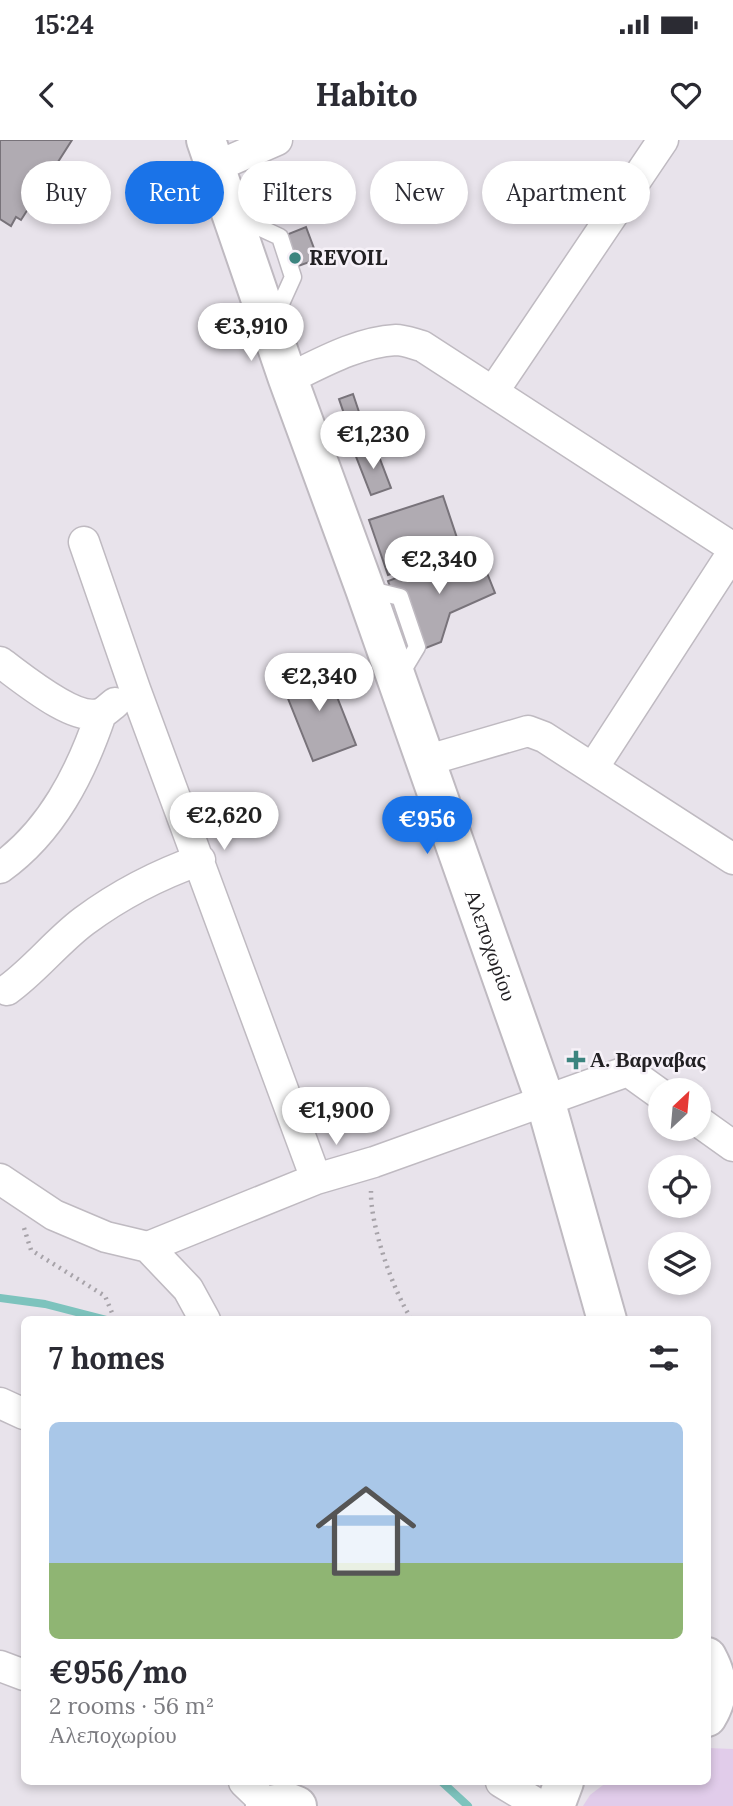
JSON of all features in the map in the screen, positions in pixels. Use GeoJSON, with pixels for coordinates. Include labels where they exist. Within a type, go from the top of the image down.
{"type":"FeatureCollection","features":[{"type":"Feature","properties":{"kind":"main road","name":"Αλεποχωρίου"},"geometry":{"type":"LineString","coordinates":[[210,153],[545,1100],[606,1316]]}},
{"type":"Feature","properties":{"kind":"main road"},"geometry":{"type":"LineString","coordinates":[[711,1709],[718,1688],[719,1663]]}},
{"type":"Feature","properties":{"kind":"main road"},"geometry":{"type":"LineString","coordinates":[[711,1731],[733,1728]]}},
{"type":"Feature","properties":{"kind":"main road"},"geometry":{"type":"LineString","coordinates":[[555,1806],[564,1785]]}},
{"type":"Feature","properties":{"kind":"street"},"geometry":{"type":"LineString","coordinates":[[210,153],[277,140]]}},
{"type":"Feature","properties":{"kind":"street"},"geometry":{"type":"LineString","coordinates":[[493,392],[663,140]]}},
{"type":"Feature","properties":{"kind":"street"},"geometry":{"type":"LineString","coordinates":[[288,379],[336,357],[376,343],[399,340],[422,346],[733,550],[593,768]]}},
{"type":"Feature","properties":{"kind":"street"},"geometry":{"type":"LineString","coordinates":[[84,542],[316,1179]]}},
{"type":"Feature","properties":{"kind":"street"},"geometry":{"type":"LineString","coordinates":[[0,662],[79,714],[101,714]]}},
{"type":"Feature","properties":{"kind":"street"},"geometry":{"type":"LineString","coordinates":[[0,868],[19,855],[57,809],[78,772],[101,714],[135,688]]}},
{"type":"Feature","properties":{"kind":"street"},"geometry":{"type":"LineString","coordinates":[[425,761],[528,731],[544,737],[733,859]]}},
{"type":"Feature","properties":{"kind":"street"},"geometry":{"type":"LineString","coordinates":[[2,990],[23,978],[44,955],[85,921],[159,876],[200,860]]}},
{"type":"Feature","properties":{"kind":"street"},"geometry":{"type":"LineString","coordinates":[[148,1247],[316,1179],[374,1162],[628,1071],[648,1085]]}},
{"type":"Feature","properties":{"kind":"street"},"geometry":{"type":"LineString","coordinates":[[711,1130],[733,1146]]}},
{"type":"Feature","properties":{"kind":"street"},"geometry":{"type":"LineString","coordinates":[[5,1183],[54,1215],[106,1237],[148,1247],[188,1289],[203,1316]]}},
{"type":"Feature","properties":{"kind":"street"},"geometry":{"type":"LineString","coordinates":[[0,1403],[21,1413]]}},
{"type":"Feature","properties":{"kind":"street"},"geometry":{"type":"LineString","coordinates":[[0,1666],[21,1674]]}},
{"type":"Feature","properties":{"kind":"street"},"geometry":{"type":"LineString","coordinates":[[506,1785],[541,1806]]}},
{"type":"Feature","properties":{"kind":"path"},"geometry":{"type":"LineString","coordinates":[[374,1162],[370,1195],[375,1222],[382,1250],[410,1316]]}},
{"type":"Feature","properties":{"kind":"path"},"geometry":{"type":"LineString","coordinates":[[5,1183],[31,1250],[105,1296],[113,1316]]}},
{"type":"Feature","properties":{"kind":"shaded area"},"geometry":{"type":"Polygon","coordinates":[[[711,1748],[733,1749],[733,1806],[583,1806],[590,1795],[603,1785],[711,1785],[711,1748]]]}},
{"type":"Feature","properties":{"kind":"building"},"geometry":{"type":"Polygon","coordinates":[[[0,140],[72,140],[59,161],[21,161],[21,220],[16,217],[11,226],[0,219],[0,140]]]}},
{"type":"Feature","properties":{"kind":"building"},"geometry":{"type":"Polygon","coordinates":[[[306,227],[318,259],[287,270],[276,239],[306,227]]]}},
{"type":"Feature","properties":{"kind":"building"},"geometry":{"type":"Polygon","coordinates":[[[353,394],[368,439],[354,443],[339,399],[353,394]]]}},
{"type":"Feature","properties":{"kind":"building"},"geometry":{"type":"Polygon","coordinates":[[[375,446],[391,488],[371,495],[355,454],[375,446]]]}},
{"type":"Feature","properties":{"kind":"building"},"geometry":{"type":"Polygon","coordinates":[[[443,496],[461,550],[388,575],[369,520],[443,496]]]}},
{"type":"Feature","properties":{"kind":"building"},"geometry":{"type":"Polygon","coordinates":[[[477,548],[495,593],[450,613],[441,642],[413,653],[388,581],[477,548]]]}},
{"type":"Feature","properties":{"kind":"building"},"geometry":{"type":"Polygon","coordinates":[[[324,664],[356,745],[313,761],[281,681],[324,664]]]}},
{"type":"Feature","properties":{"kind":"waterway"},"geometry":{"type":"LineString","coordinates":[[0,1298],[45,1304],[92,1316]]}},
{"type":"Feature","properties":{"kind":"waterway"},"geometry":{"type":"LineString","coordinates":[[445,1785],[468,1806]]}},
{"type":"Feature","properties":{"kind":"place","name":"REVOIL"},"geometry":{"type":"Point","coordinates":[295,258]}},
{"type":"Feature","properties":{"kind":"place","name":"Α. Βαρναβας"},"geometry":{"type":"Point","coordinates":[576,1060]}}]}
